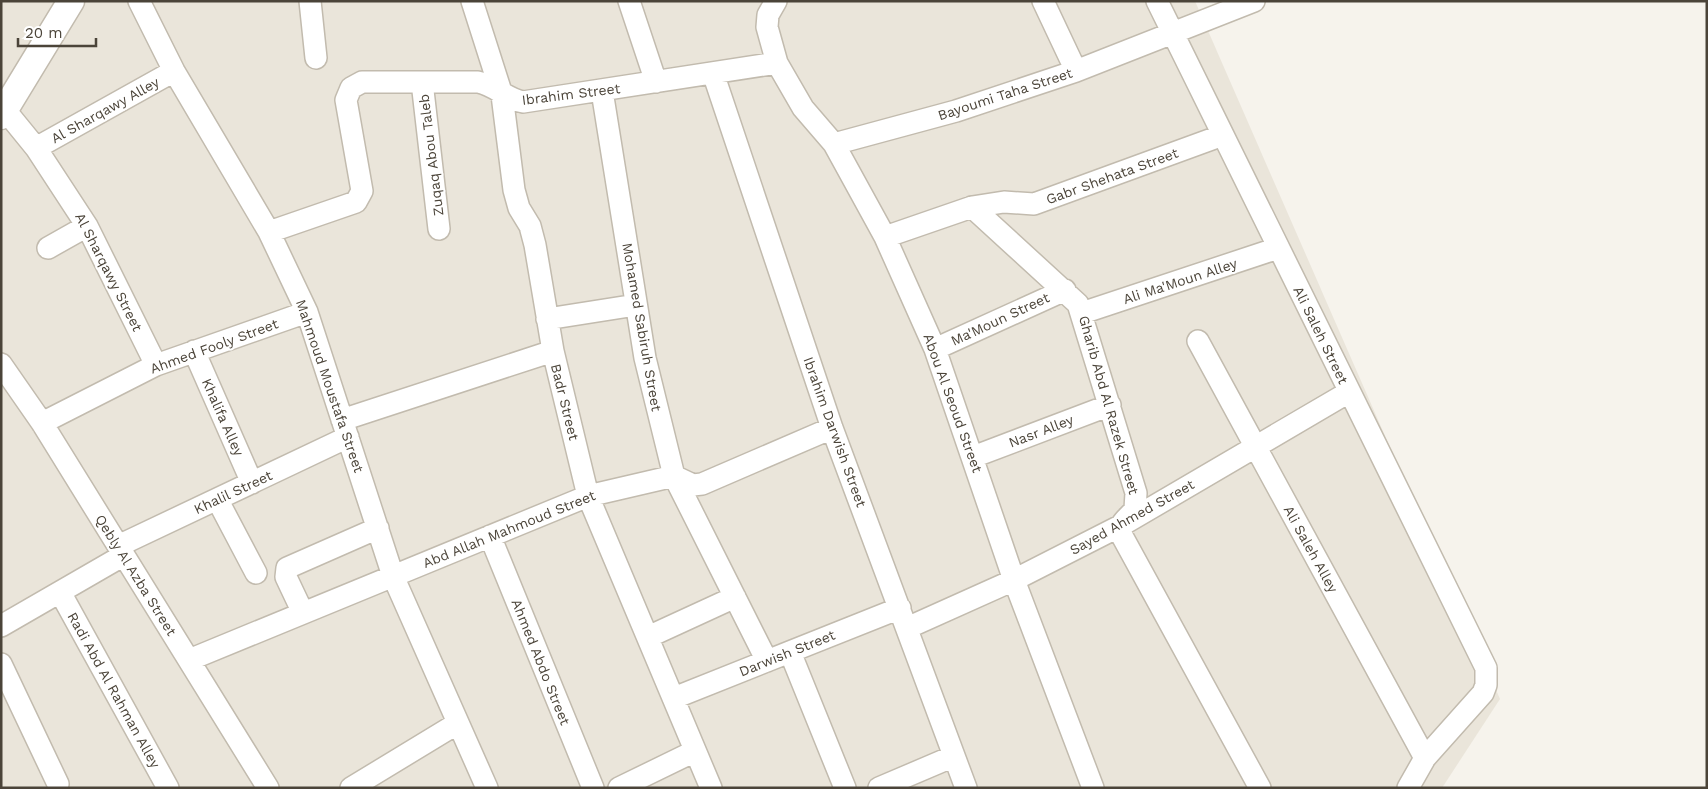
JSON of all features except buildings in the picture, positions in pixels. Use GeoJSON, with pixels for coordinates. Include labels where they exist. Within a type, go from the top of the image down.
{"type":"FeatureCollection","features":[{"type":"Feature","properties":{"kind":"street"},"geometry":{"type":"LineString","coordinates":[[3,113],[71,1]]}},
{"type":"Feature","properties":{"kind":"street","name":"Mahmoud Moustafa Street"},"geometry":{"type":"LineString","coordinates":[[139,1],[174,71],[269,232],[307,312],[393,576],[487,788]]}},
{"type":"Feature","properties":{"kind":"street"},"geometry":{"type":"LineString","coordinates":[[310,1],[316,58]]}},
{"type":"Feature","properties":{"kind":"street","name":"Badr Street"},"geometry":{"type":"LineString","coordinates":[[472,1],[502,95],[514,190],[519,208],[530,226],[553,351],[588,496],[711,788]]}},
{"type":"Feature","properties":{"kind":"street"},"geometry":{"type":"LineString","coordinates":[[629,1],[656,82]]}},
{"type":"Feature","properties":{"kind":"street","name":"Abou Al Seoud Street"},"geometry":{"type":"LineString","coordinates":[[776,1],[768,16],[767,27],[777,63],[803,108],[834,144],[885,237],[935,349],[1014,580],[1093,788]]}},
{"type":"Feature","properties":{"kind":"street"},"geometry":{"type":"LineString","coordinates":[[1043,1],[1076,70]]}},
{"type":"Feature","properties":{"kind":"street","name":"Ali Saleh Street"},"geometry":{"type":"LineString","coordinates":[[1157,1],[1486,668],[1486,685],[1483,693],[1425,758]]}},
{"type":"Feature","properties":{"kind":"street","name":"Bayoumi Taha Street"},"geometry":{"type":"LineString","coordinates":[[834,144],[956,111],[1076,70],[1254,1]]}},
{"type":"Feature","properties":{"kind":"street","name":"Ibrahim Street"},"geometry":{"type":"LineString","coordinates":[[269,232],[356,202],[360,198],[362,191],[346,100],[352,88],[362,82],[478,82],[487,84],[502,95],[523,102],[777,63]]}},
{"type":"Feature","properties":{"kind":"street","name":"Al Sharqawy Alley"},"geometry":{"type":"LineString","coordinates":[[36,148],[174,71]]}},
{"type":"Feature","properties":{"kind":"street","name":"Ibrahim Darwish Street"},"geometry":{"type":"LineString","coordinates":[[713,73],[832,428],[966,788]]}},
{"type":"Feature","properties":{"kind":"street","name":"Zuqaq Abou Taleb"},"geometry":{"type":"LineString","coordinates":[[422,82],[439,229]]}},
{"type":"Feature","properties":{"kind":"street","name":"Mohamed Sabiruh Street"},"geometry":{"type":"LineString","coordinates":[[602,91],[636,304],[656,411],[674,476],[767,662]]}},
{"type":"Feature","properties":{"kind":"street","name":"Al Sharqawy Street"},"geometry":{"type":"LineString","coordinates":[[3,113],[36,148],[87,226],[156,365]]}},
{"type":"Feature","properties":{"kind":"street","name":"Gabr Shehata Street"},"geometry":{"type":"LineString","coordinates":[[885,237],[972,207],[1004,202],[1034,204],[1223,135]]}},
{"type":"Feature","properties":{"kind":"street","name":"Gharib Abd Al Razek Street"},"geometry":{"type":"LineString","coordinates":[[972,207],[1065,290],[1078,304],[1136,494],[1135,509],[1122,525]]}},
{"type":"Feature","properties":{"kind":"street"},"geometry":{"type":"LineString","coordinates":[[48,248],[87,226]]}},
{"type":"Feature","properties":{"kind":"street","name":"Ali Ma'Moun Alley"},"geometry":{"type":"LineString","coordinates":[[1082,313],[1278,248]]}},
{"type":"Feature","properties":{"kind":"street","name":"Ma'Moun Street"},"geometry":{"type":"LineString","coordinates":[[935,349],[1065,290]]}},
{"type":"Feature","properties":{"kind":"street"},"geometry":{"type":"LineString","coordinates":[[547,319],[636,304]]}},
{"type":"Feature","properties":{"kind":"street","name":"Ahmed Fooly Street"},"geometry":{"type":"LineString","coordinates":[[42,423],[156,365],[307,312]]}},
{"type":"Feature","properties":{"kind":"street","name":"Ali Saleh Alley"},"geometry":{"type":"LineString","coordinates":[[1198,341],[1425,758]]}},
{"type":"Feature","properties":{"kind":"street","name":"Khalifa Alley"},"geometry":{"type":"LineString","coordinates":[[194,351],[252,483]]}},
{"type":"Feature","properties":{"kind":"street","name":"Khalil Street"},"geometry":{"type":"LineString","coordinates":[[1,626],[60,592],[121,551],[217,499],[252,483],[345,429],[553,351]]}},
{"type":"Feature","properties":{"kind":"street","name":"Qebly Al Azba Street"},"geometry":{"type":"LineString","coordinates":[[1,364],[42,423],[268,788]]}},
{"type":"Feature","properties":{"kind":"street","name":"Sayed Ahmed Street"},"geometry":{"type":"LineString","coordinates":[[903,618],[1014,580],[1122,525],[1349,392]]}},
{"type":"Feature","properties":{"kind":"street","name":"Nasr Alley"},"geometry":{"type":"LineString","coordinates":[[972,457],[1110,405]]}},
{"type":"Feature","properties":{"kind":"street"},"geometry":{"type":"LineString","coordinates":[[674,476],[693,484],[702,484],[832,428]]}},
{"type":"Feature","properties":{"kind":"street","name":"Abd Allah Mahmoud Street"},"geometry":{"type":"LineString","coordinates":[[189,660],[588,496],[674,476]]}},
{"type":"Feature","properties":{"kind":"street"},"geometry":{"type":"LineString","coordinates":[[217,499],[256,573]]}},
{"type":"Feature","properties":{"kind":"street"},"geometry":{"type":"LineString","coordinates":[[1122,525],[1121,534],[1260,788]]}},
{"type":"Feature","properties":{"kind":"street"},"geometry":{"type":"LineString","coordinates":[[303,613],[286,578],[287,568],[378,528]]}},
{"type":"Feature","properties":{"kind":"street","name":"Ahmed Abdo Street"},"geometry":{"type":"LineString","coordinates":[[490,536],[593,788]]}},
{"type":"Feature","properties":{"kind":"street","name":"Radi Abd Al Rahman Alley"},"geometry":{"type":"LineString","coordinates":[[60,592],[168,788]]}},
{"type":"Feature","properties":{"kind":"street"},"geometry":{"type":"LineString","coordinates":[[648,637],[735,597]]}},
{"type":"Feature","properties":{"kind":"street","name":"Darwish Street"},"geometry":{"type":"LineString","coordinates":[[674,698],[790,652],[903,618]]}},
{"type":"Feature","properties":{"kind":"street"},"geometry":{"type":"LineString","coordinates":[[790,652],[845,788]]}},
{"type":"Feature","properties":{"kind":"street"},"geometry":{"type":"LineString","coordinates":[[1,664],[58,784]]}},
{"type":"Feature","properties":{"kind":"street"},"geometry":{"type":"LineString","coordinates":[[364,784],[458,723]]}},
{"type":"Feature","properties":{"kind":"street"},"geometry":{"type":"LineString","coordinates":[[619,788],[695,750]]}},
{"type":"Feature","properties":{"kind":"street"},"geometry":{"type":"LineString","coordinates":[[879,788],[954,756]]}},
{"type":"Feature","properties":{"kind":"street"},"geometry":{"type":"LineString","coordinates":[[1408,788],[1425,758]]}},
{"type":"Feature","properties":{"kind":"shaded area"},"geometry":{"type":"Polygon","coordinates":[[[1,1],[1195,1],[1500,699],[1442,788],[1,788],[1,1]]]}}]}
